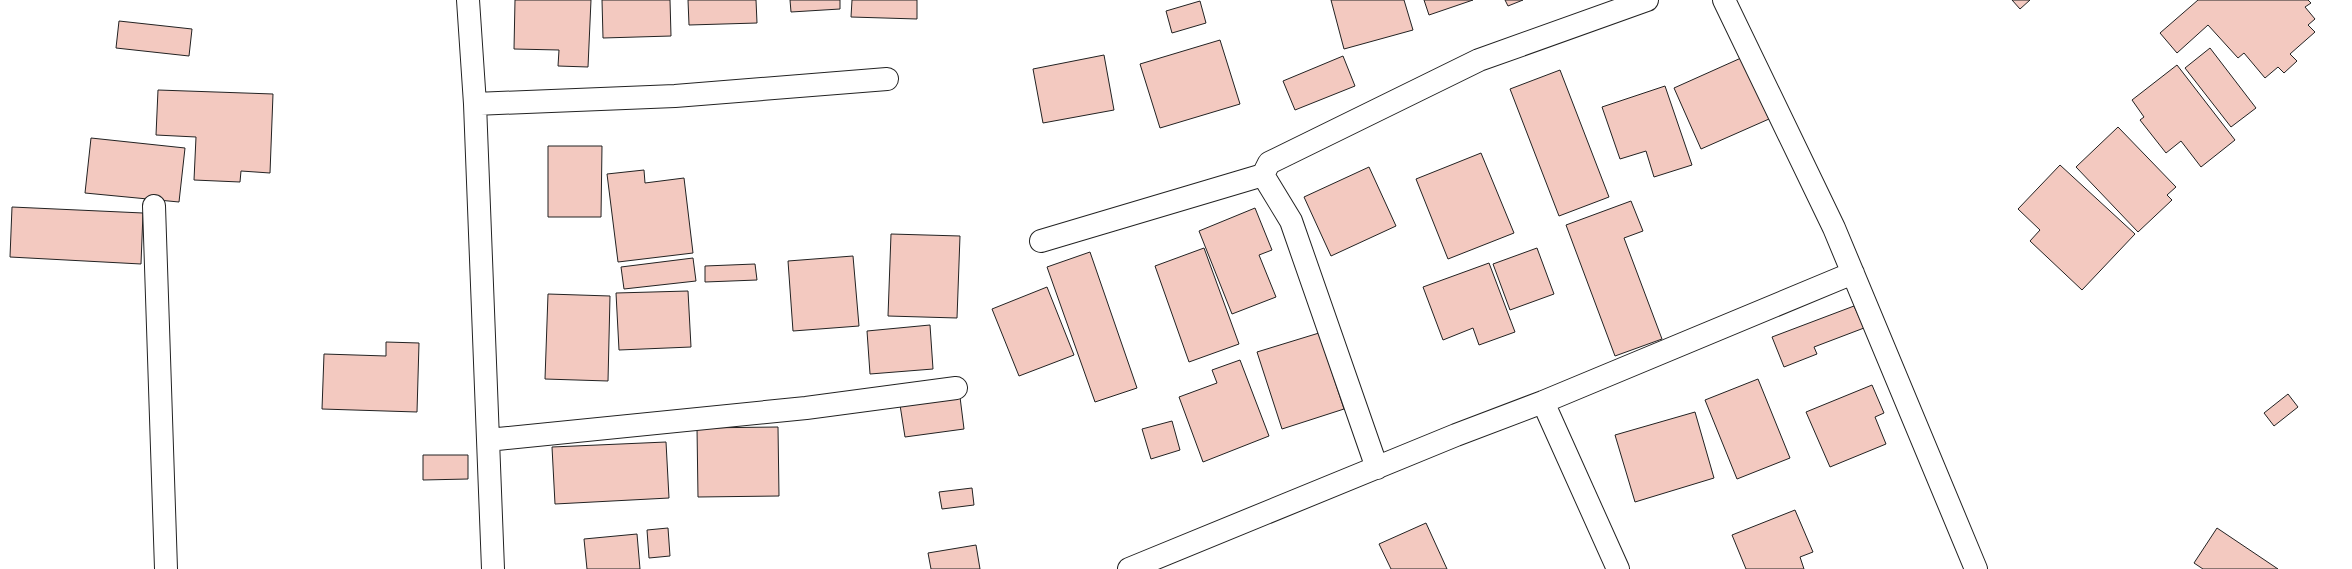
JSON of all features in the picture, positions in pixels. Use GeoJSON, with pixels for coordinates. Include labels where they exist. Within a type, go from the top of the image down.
{"type":"FeatureCollection","features":[{"type":"Feature","properties":{"kind":"street"},"geometry":{"type":"LineString","coordinates":[[468,0],[475,104],[493,569]]}},
{"type":"Feature","properties":{"kind":"street"},"geometry":{"type":"LineString","coordinates":[[1041,241],[1263,175],[1269,163],[1479,60],[1647,0]]}},
{"type":"Feature","properties":{"kind":"street"},"geometry":{"type":"LineString","coordinates":[[1724,0],[1834,228],[1976,569]]}},
{"type":"Feature","properties":{"kind":"street"},"geometry":{"type":"LineString","coordinates":[[475,104],[675,96],[887,79]]}},
{"type":"Feature","properties":{"kind":"street"},"geometry":{"type":"LineString","coordinates":[[1263,175],[1291,221],[1377,468]]}},
{"type":"Feature","properties":{"kind":"street"},"geometry":{"type":"LineString","coordinates":[[154,206],[166,569]]}},
{"type":"Feature","properties":{"kind":"street"},"geometry":{"type":"LineString","coordinates":[[1129,569],[1456,435],[1543,402],[1853,273]]}},
{"type":"Feature","properties":{"kind":"street"},"geometry":{"type":"LineString","coordinates":[[488,440],[806,408],[956,388]]}},
{"type":"Feature","properties":{"kind":"street"},"geometry":{"type":"LineString","coordinates":[[1543,402],[1618,569]]}},
{"type":"Feature","properties":{"kind":"building"},"geometry":{"type":"Polygon","coordinates":[[[515,0],[591,0],[588,67],[558,66],[559,50],[514,49],[515,0]]]}},
{"type":"Feature","properties":{"kind":"building"},"geometry":{"type":"Polygon","coordinates":[[[602,0],[670,0],[671,36],[603,38],[602,0]]]}},
{"type":"Feature","properties":{"kind":"building"},"geometry":{"type":"Polygon","coordinates":[[[688,0],[756,0],[757,23],[689,25],[688,0]]]}},
{"type":"Feature","properties":{"kind":"building"},"geometry":{"type":"Polygon","coordinates":[[[790,0],[840,0],[840,9],[791,12],[790,0]]]}},
{"type":"Feature","properties":{"kind":"building"},"geometry":{"type":"Polygon","coordinates":[[[852,0],[917,0],[917,19],[851,17],[852,0]]]}},
{"type":"Feature","properties":{"kind":"building"},"geometry":{"type":"Polygon","coordinates":[[[1331,0],[1404,0],[1413,30],[1344,49],[1331,0]]]}},
{"type":"Feature","properties":{"kind":"building"},"geometry":{"type":"Polygon","coordinates":[[[1424,0],[1473,0],[1429,15],[1424,0]]]}},
{"type":"Feature","properties":{"kind":"building"},"geometry":{"type":"Polygon","coordinates":[[[1505,0],[1523,0],[1508,6],[1505,0]]]}},
{"type":"Feature","properties":{"kind":"building"},"geometry":{"type":"Polygon","coordinates":[[[2012,0],[2030,0],[2020,9],[2012,0]]]}},
{"type":"Feature","properties":{"kind":"building"},"geometry":{"type":"Polygon","coordinates":[[[2198,0],[2308,0],[2311,3],[2305,7],[2315,19],[2308,25],[2315,32],[2290,54],[2297,61],[2284,73],[2278,67],[2265,78],[2244,53],[2238,58],[2208,25],[2177,53],[2160,33],[2198,0]]]}},
{"type":"Feature","properties":{"kind":"building"},"geometry":{"type":"Polygon","coordinates":[[[1200,1],[1206,23],[1172,33],[1166,11],[1200,1]]]}},
{"type":"Feature","properties":{"kind":"building"},"geometry":{"type":"Polygon","coordinates":[[[119,21],[192,29],[189,56],[116,48],[119,21]]]}},
{"type":"Feature","properties":{"kind":"building"},"geometry":{"type":"Polygon","coordinates":[[[1220,40],[1240,104],[1160,128],[1140,64],[1220,40]]]}},
{"type":"Feature","properties":{"kind":"building"},"geometry":{"type":"Polygon","coordinates":[[[2210,48],[2256,108],[2231,127],[2185,68],[2210,48]]]}},
{"type":"Feature","properties":{"kind":"building"},"geometry":{"type":"Polygon","coordinates":[[[1104,55],[1114,110],[1043,123],[1033,69],[1104,55]]]}},
{"type":"Feature","properties":{"kind":"building"},"geometry":{"type":"Polygon","coordinates":[[[1343,56],[1355,86],[1295,110],[1283,81],[1343,56]]]}},
{"type":"Feature","properties":{"kind":"building"},"geometry":{"type":"Polygon","coordinates":[[[1741,58],[1769,119],[1701,149],[1674,88],[1741,58]]]}},
{"type":"Feature","properties":{"kind":"building"},"geometry":{"type":"Polygon","coordinates":[[[2177,65],[2235,140],[2201,167],[2181,141],[2166,153],[2140,120],[2144,117],[2132,100],[2177,65]]]}},
{"type":"Feature","properties":{"kind":"building"},"geometry":{"type":"Polygon","coordinates":[[[1560,70],[1609,197],[1559,216],[1510,89],[1560,70]]]}},
{"type":"Feature","properties":{"kind":"building"},"geometry":{"type":"Polygon","coordinates":[[[1665,86],[1692,165],[1654,177],[1646,151],[1620,159],[1602,107],[1665,86]]]}},
{"type":"Feature","properties":{"kind":"building"},"geometry":{"type":"Polygon","coordinates":[[[158,90],[273,94],[270,173],[241,171],[240,182],[194,180],[196,137],[156,135],[158,90]]]}},
{"type":"Feature","properties":{"kind":"building"},"geometry":{"type":"Polygon","coordinates":[[[2118,127],[2176,187],[2167,195],[2172,200],[2138,232],[2076,167],[2118,127]]]}},
{"type":"Feature","properties":{"kind":"building"},"geometry":{"type":"Polygon","coordinates":[[[91,138],[185,148],[179,202],[85,193],[91,138]]]}},
{"type":"Feature","properties":{"kind":"building"},"geometry":{"type":"Polygon","coordinates":[[[548,146],[602,146],[601,217],[548,217],[548,146]]]}},
{"type":"Feature","properties":{"kind":"building"},"geometry":{"type":"Polygon","coordinates":[[[1481,153],[1514,233],[1448,259],[1416,179],[1481,153]]]}},
{"type":"Feature","properties":{"kind":"building"},"geometry":{"type":"Polygon","coordinates":[[[2060,165],[2135,234],[2082,290],[2030,241],[2040,230],[2018,209],[2060,165]]]}},
{"type":"Feature","properties":{"kind":"building"},"geometry":{"type":"Polygon","coordinates":[[[1369,167],[1396,226],[1331,256],[1304,197],[1369,167]]]}},
{"type":"Feature","properties":{"kind":"building"},"geometry":{"type":"Polygon","coordinates":[[[644,170],[645,183],[684,178],[693,253],[618,262],[607,174],[644,170]]]}},
{"type":"Feature","properties":{"kind":"building"},"geometry":{"type":"Polygon","coordinates":[[[1631,201],[1643,231],[1624,238],[1662,339],[1615,356],[1566,225],[1631,201]]]}},
{"type":"Feature","properties":{"kind":"building"},"geometry":{"type":"Polygon","coordinates":[[[12,207],[143,213],[141,264],[10,257],[12,207]]]}},
{"type":"Feature","properties":{"kind":"building"},"geometry":{"type":"Polygon","coordinates":[[[1255,208],[1272,250],[1259,255],[1276,297],[1232,314],[1199,231],[1255,208]]]}},
{"type":"Feature","properties":{"kind":"building"},"geometry":{"type":"Polygon","coordinates":[[[891,234],[960,236],[957,318],[888,316],[891,234]]]}},
{"type":"Feature","properties":{"kind":"building"},"geometry":{"type":"Polygon","coordinates":[[[1204,248],[1239,344],[1189,362],[1155,266],[1204,248]]]}},
{"type":"Feature","properties":{"kind":"building"},"geometry":{"type":"Polygon","coordinates":[[[1537,248],[1554,294],[1510,310],[1493,264],[1537,248]]]}},
{"type":"Feature","properties":{"kind":"building"},"geometry":{"type":"Polygon","coordinates":[[[1090,252],[1137,388],[1095,402],[1047,267],[1090,252]]]}},
{"type":"Feature","properties":{"kind":"building"},"geometry":{"type":"Polygon","coordinates":[[[853,256],[859,326],[793,331],[788,261],[853,256]]]}},
{"type":"Feature","properties":{"kind":"building"},"geometry":{"type":"Polygon","coordinates":[[[693,258],[696,281],[624,289],[621,267],[693,258]]]}},
{"type":"Feature","properties":{"kind":"building"},"geometry":{"type":"Polygon","coordinates":[[[1489,263],[1515,332],[1479,345],[1473,328],[1443,340],[1423,287],[1489,263]]]}},
{"type":"Feature","properties":{"kind":"building"},"geometry":{"type":"Polygon","coordinates":[[[755,264],[757,280],[705,282],[705,266],[755,264]]]}},
{"type":"Feature","properties":{"kind":"building"},"geometry":{"type":"Polygon","coordinates":[[[1047,287],[1074,355],[1019,376],[992,309],[1047,287]]]}},
{"type":"Feature","properties":{"kind":"building"},"geometry":{"type":"Polygon","coordinates":[[[688,291],[691,347],[619,350],[616,293],[688,291]]]}},
{"type":"Feature","properties":{"kind":"building"},"geometry":{"type":"Polygon","coordinates":[[[548,294],[610,296],[608,381],[545,379],[548,294]]]}},
{"type":"Feature","properties":{"kind":"building"},"geometry":{"type":"Polygon","coordinates":[[[1854,306],[1864,328],[1814,347],[1817,354],[1784,367],[1772,337],[1854,306]]]}},
{"type":"Feature","properties":{"kind":"building"},"geometry":{"type":"Polygon","coordinates":[[[930,325],[933,369],[870,374],[867,331],[930,325]]]}},
{"type":"Feature","properties":{"kind":"building"},"geometry":{"type":"Polygon","coordinates":[[[1319,333],[1344,409],[1282,429],[1257,352],[1319,333]]]}},
{"type":"Feature","properties":{"kind":"building"},"geometry":{"type":"Polygon","coordinates":[[[386,342],[419,343],[417,412],[322,409],[324,354],[386,356],[386,342]]]}},
{"type":"Feature","properties":{"kind":"building"},"geometry":{"type":"Polygon","coordinates":[[[1240,360],[1269,436],[1203,462],[1179,397],[1217,383],[1212,370],[1240,360]]]}},
{"type":"Feature","properties":{"kind":"building"},"geometry":{"type":"Polygon","coordinates":[[[1758,379],[1790,458],[1737,479],[1705,400],[1758,379]]]}},
{"type":"Feature","properties":{"kind":"building"},"geometry":{"type":"Polygon","coordinates":[[[1872,385],[1884,413],[1875,417],[1886,444],[1830,467],[1806,412],[1872,385]]]}},
{"type":"Feature","properties":{"kind":"building"},"geometry":{"type":"Polygon","coordinates":[[[2288,394],[2298,407],[2274,426],[2264,413],[2288,394]]]}},
{"type":"Feature","properties":{"kind":"building"},"geometry":{"type":"Polygon","coordinates":[[[960,397],[964,429],[905,437],[900,405],[960,397]]]}},
{"type":"Feature","properties":{"kind":"building"},"geometry":{"type":"Polygon","coordinates":[[[1695,412],[1714,478],[1635,502],[1615,435],[1695,412]]]}},
{"type":"Feature","properties":{"kind":"building"},"geometry":{"type":"Polygon","coordinates":[[[1172,421],[1180,450],[1151,459],[1142,429],[1172,421]]]}},
{"type":"Feature","properties":{"kind":"building"},"geometry":{"type":"Polygon","coordinates":[[[778,427],[779,496],[698,497],[697,428],[778,427]]]}},
{"type":"Feature","properties":{"kind":"building"},"geometry":{"type":"Polygon","coordinates":[[[666,442],[669,498],[555,504],[552,447],[666,442]]]}},
{"type":"Feature","properties":{"kind":"building"},"geometry":{"type":"Polygon","coordinates":[[[423,455],[468,455],[468,479],[423,480],[423,455]]]}},
{"type":"Feature","properties":{"kind":"building"},"geometry":{"type":"Polygon","coordinates":[[[972,488],[974,505],[942,509],[939,492],[972,488]]]}},
{"type":"Feature","properties":{"kind":"building"},"geometry":{"type":"Polygon","coordinates":[[[1795,510],[1813,552],[1800,557],[1804,569],[1746,569],[1732,535],[1795,510]]]}},
{"type":"Feature","properties":{"kind":"building"},"geometry":{"type":"Polygon","coordinates":[[[1426,523],[1447,569],[1391,569],[1379,544],[1426,523]]]}},
{"type":"Feature","properties":{"kind":"building"},"geometry":{"type":"Polygon","coordinates":[[[668,528],[670,556],[649,558],[647,530],[668,528]]]}},
{"type":"Feature","properties":{"kind":"building"},"geometry":{"type":"Polygon","coordinates":[[[2217,528],[2278,569],[2203,569],[2194,563],[2217,528]]]}},
{"type":"Feature","properties":{"kind":"building"},"geometry":{"type":"Polygon","coordinates":[[[637,534],[640,569],[587,569],[584,539],[637,534]]]}},
{"type":"Feature","properties":{"kind":"building"},"geometry":{"type":"Polygon","coordinates":[[[976,545],[980,569],[931,569],[928,553],[976,545]]]}}]}
